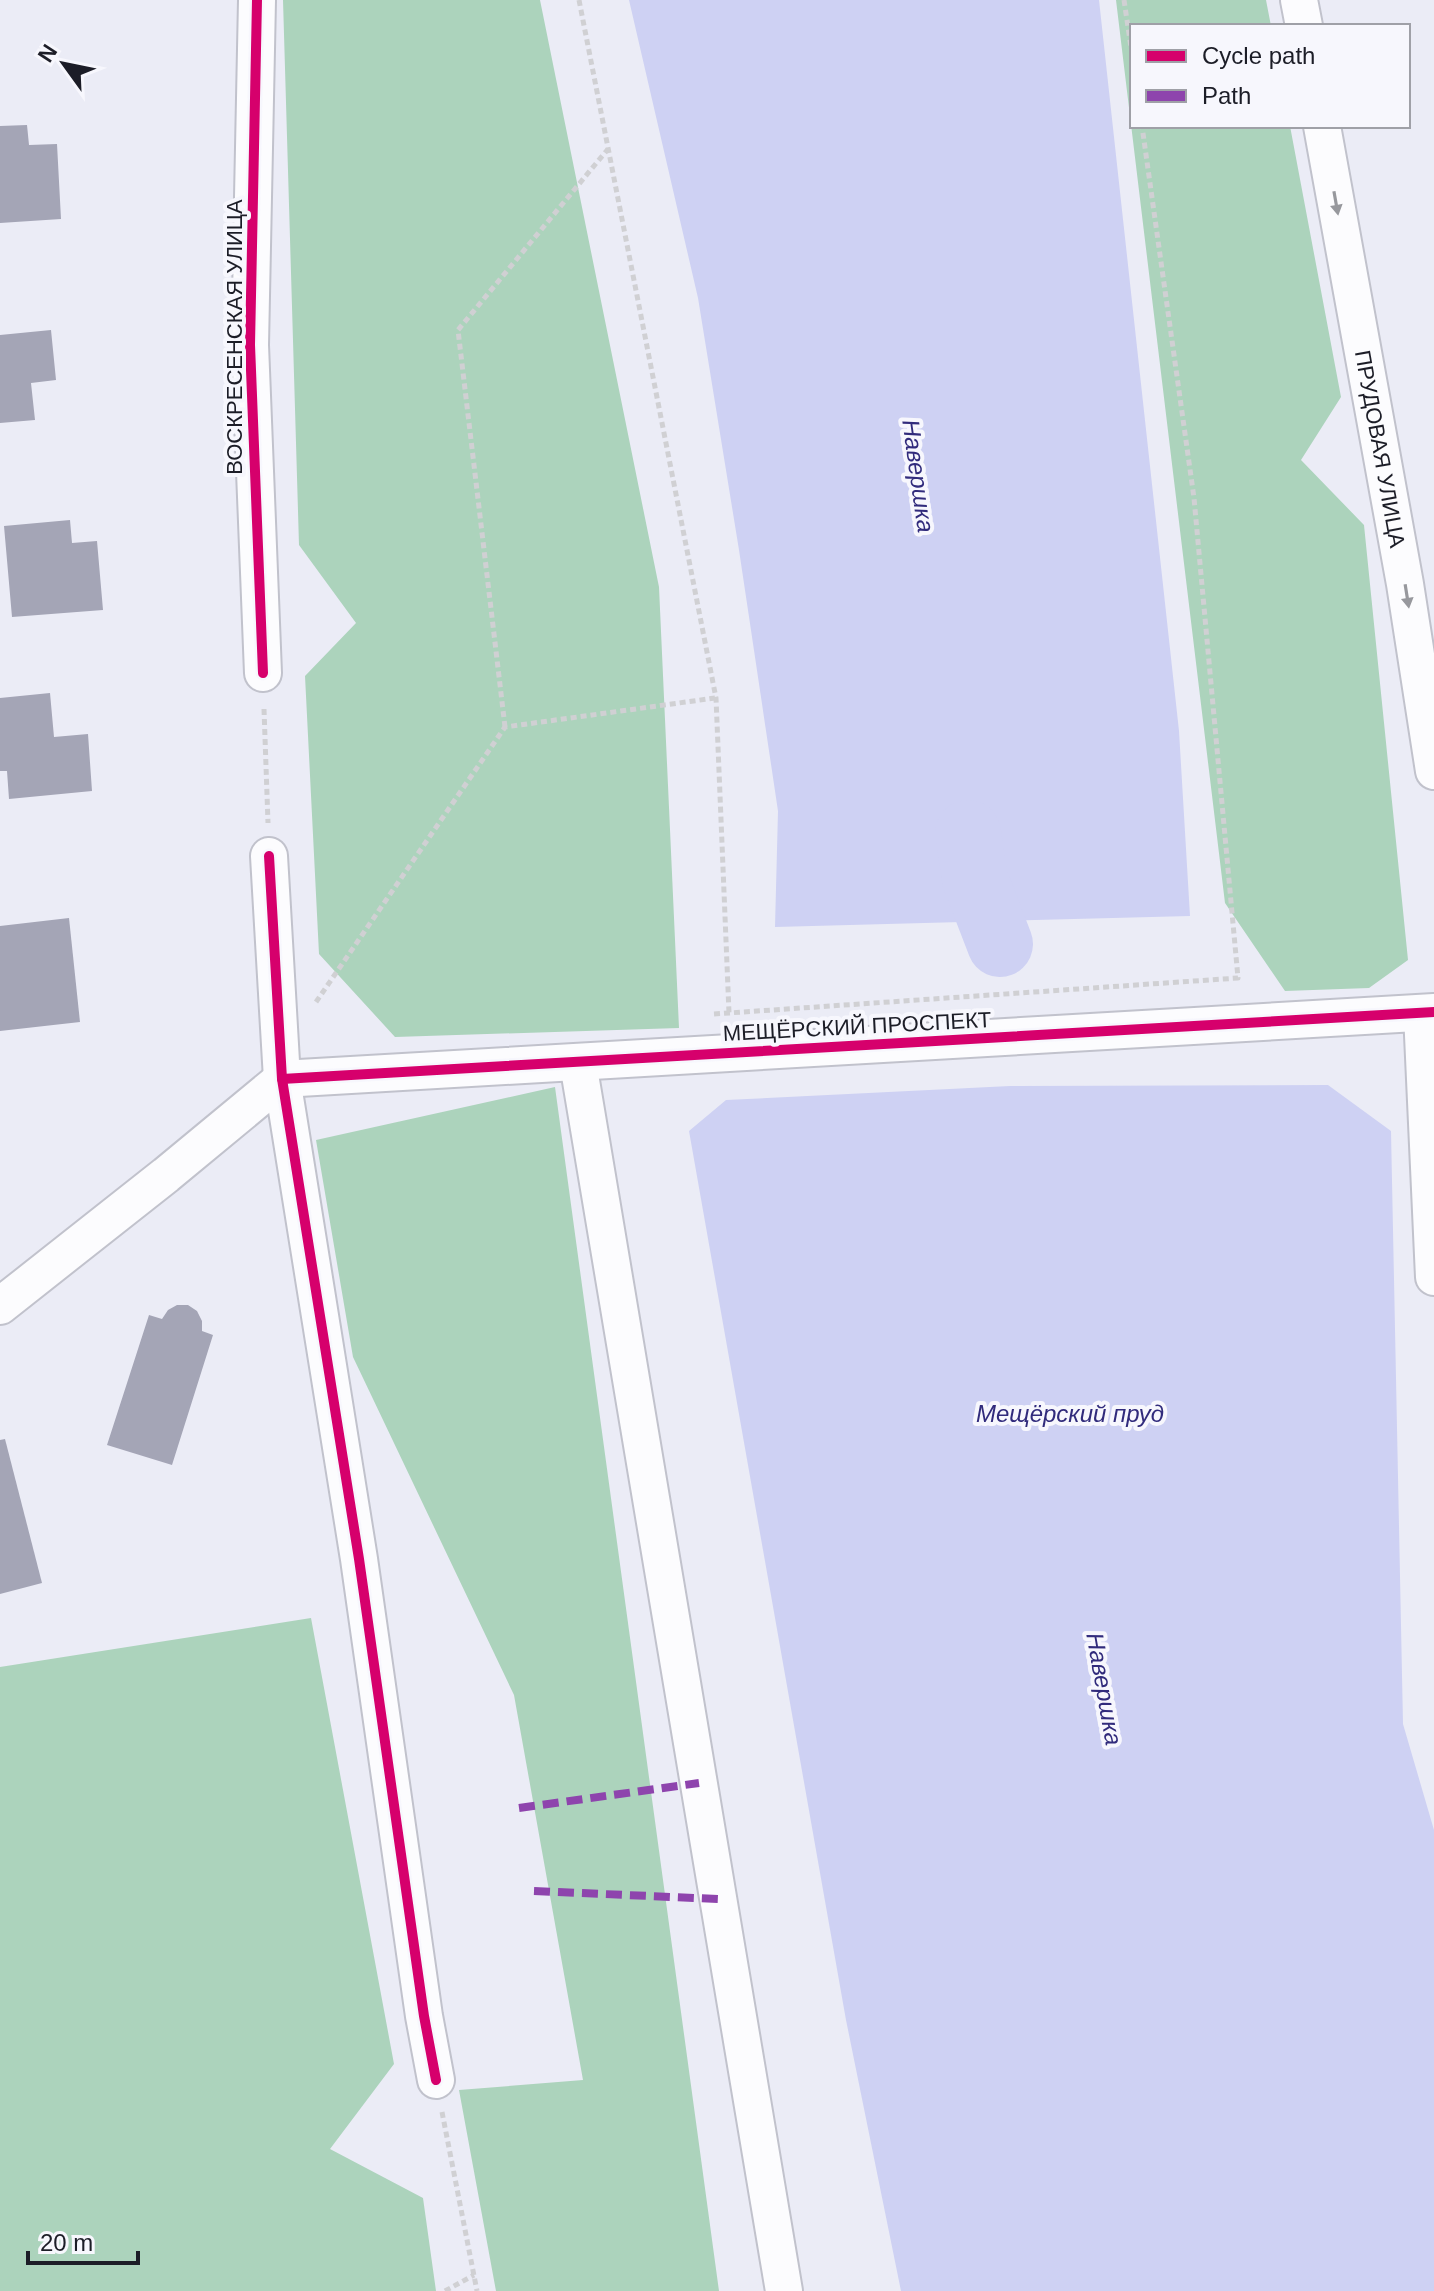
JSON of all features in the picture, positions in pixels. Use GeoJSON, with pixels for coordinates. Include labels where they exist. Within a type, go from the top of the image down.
{"type":"FeatureCollection","features":[{"type":"Feature","properties":{"kind":"street","name":"ВОСКРЕСЕНСКАЯ УЛИЦА"},"geometry":{"type":"LineString","coordinates":[[257,0],[250,345],[263,673]]}},
{"type":"Feature","properties":{"kind":"street"},"geometry":{"type":"LineString","coordinates":[[1299,0],[1304,24]]}},
{"type":"Feature","properties":{"kind":"street","name":"ПРУДОВАЯ УЛИЦА"},"geometry":{"type":"LineString","coordinates":[[1322,128],[1403,568],[1434,771]]}},
{"type":"Feature","properties":{"kind":"street"},"geometry":{"type":"LineString","coordinates":[[269,856],[282,1066],[359,1559],[421,2000],[436,2080]]}},
{"type":"Feature","properties":{"kind":"street"},"geometry":{"type":"LineString","coordinates":[[1428,1013],[1434,1277]]}},
{"type":"Feature","properties":{"kind":"street","name":"МЕЩЁРСКИЙ ПРОСПЕКТ"},"geometry":{"type":"LineString","coordinates":[[282,1066],[578,1063],[1428,1013]]}},
{"type":"Feature","properties":{"kind":"street"},"geometry":{"type":"LineString","coordinates":[[578,1063],[784,2291]]}},
{"type":"Feature","properties":{"kind":"street"},"geometry":{"type":"LineString","coordinates":[[0,1306],[166,1175],[282,1066]]}},
{"type":"Feature","properties":{"kind":"path"},"geometry":{"type":"LineString","coordinates":[[579,0],[716,698],[729,1013],[1238,978],[1194,498],[1142,128]]}},
{"type":"Feature","properties":{"kind":"path"},"geometry":{"type":"LineString","coordinates":[[1124,0],[1130,40]]}},
{"type":"Feature","properties":{"kind":"path"},"geometry":{"type":"LineString","coordinates":[[282,1066],[505,727],[458,330],[609,149]]}},
{"type":"Feature","properties":{"kind":"path"},"geometry":{"type":"LineString","coordinates":[[263,673],[269,856]]}},
{"type":"Feature","properties":{"kind":"path"},"geometry":{"type":"LineString","coordinates":[[505,727],[716,698]]}},
{"type":"Feature","properties":{"kind":"path"},"geometry":{"type":"LineString","coordinates":[[436,2080],[477,2291]]}},
{"type":"Feature","properties":{"kind":"path"},"geometry":{"type":"LineString","coordinates":[[445,2291],[474,2275]]}},
{"type":"Feature","properties":{"kind":"green space"},"geometry":{"type":"Polygon","coordinates":[[[283,0],[540,0],[659,587],[679,1028],[395,1037],[319,954],[305,676],[356,623],[299,545],[283,0]]]}},
{"type":"Feature","properties":{"kind":"green space"},"geometry":{"type":"Polygon","coordinates":[[[1116,0],[1266,0],[1271,24],[1130,24],[1130,116],[1116,0]]]}},
{"type":"Feature","properties":{"kind":"green space"},"geometry":{"type":"Polygon","coordinates":[[[1131,128],[1290,128],[1341,397],[1301,460],[1364,525],[1408,960],[1369,988],[1285,991],[1225,903],[1131,128]]]}},
{"type":"Feature","properties":{"kind":"green space"},"geometry":{"type":"Polygon","coordinates":[[[555,1087],[719,2291],[496,2291],[459,2090],[583,2080],[514,1695],[353,1357],[316,1140],[555,1087]]]}},
{"type":"Feature","properties":{"kind":"green space"},"geometry":{"type":"Polygon","coordinates":[[[311,1618],[394,2064],[330,2149],[423,2198],[436,2291],[0,2291],[0,1667],[311,1618]]]}},
{"type":"Feature","properties":{"kind":"water"},"geometry":{"type":"Polygon","coordinates":[[[629,0],[1099,0],[1179,731],[1190,916],[775,927],[778,811],[739,550],[698,298],[629,0]]]}},
{"type":"Feature","properties":{"kind":"water","name":"Мещёрский пруд"},"geometry":{"type":"Polygon","coordinates":[[[1328,1085],[1391,1131],[1403,1724],[1434,1830],[1434,2291],[901,2291],[846,2020],[689,1131],[726,1100],[1010,1086],[1328,1085]]]}},
{"type":"Feature","properties":{"kind":"building"},"geometry":{"type":"Polygon","coordinates":[[[27,125],[29,145],[57,144],[61,219],[0,223],[0,126],[27,125]]]}},
{"type":"Feature","properties":{"kind":"building"},"geometry":{"type":"Polygon","coordinates":[[[51,330],[56,380],[31,383],[35,420],[0,423],[0,335],[51,330]]]}},
{"type":"Feature","properties":{"kind":"building"},"geometry":{"type":"Polygon","coordinates":[[[70,520],[72,543],[97,541],[103,610],[12,617],[4,526],[70,520]]]}},
{"type":"Feature","properties":{"kind":"building"},"geometry":{"type":"Polygon","coordinates":[[[50,693],[54,737],[88,734],[92,791],[9,799],[7,771],[0,771],[0,698],[50,693]]]}},
{"type":"Feature","properties":{"kind":"building"},"geometry":{"type":"Polygon","coordinates":[[[69,918],[80,1022],[0,1031],[0,926],[69,918]]]}},
{"type":"Feature","properties":{"kind":"building"},"geometry":{"type":"Polygon","coordinates":[[[177,1305],[188,1305],[197,1311],[202,1321],[202,1331],[213,1335],[172,1465],[107,1445],[149,1315],[162,1319],[168,1310],[177,1305]]]}},
{"type":"Feature","properties":{"kind":"building"},"geometry":{"type":"Polygon","coordinates":[[[5,1439],[42,1583],[0,1594],[0,1440],[5,1439]]]}},
{"type":"Feature","properties":{"kind":"waterway","name":"Навершка"},"geometry":{"type":"LineString","coordinates":[[968,833],[975,879],[1000,944]]}},
{"type":"Feature","properties":{"kind":"marked path"},"geometry":{"type":"LineString","coordinates":[[519,1808],[699,1783]]}},
{"type":"Feature","properties":{"kind":"marked path"},"geometry":{"type":"LineString","coordinates":[[534,1891],[718,1899]]}},
{"type":"Feature","properties":{"kind":"cycle path"},"geometry":{"type":"LineString","coordinates":[[257,0],[250,345],[263,673]]}},
{"type":"Feature","properties":{"kind":"cycle path"},"geometry":{"type":"LineString","coordinates":[[269,856],[282,1079],[359,1559],[424,2016],[436,2080]]}},
{"type":"Feature","properties":{"kind":"cycle path"},"geometry":{"type":"LineString","coordinates":[[282,1079],[1434,1012]]}}]}
